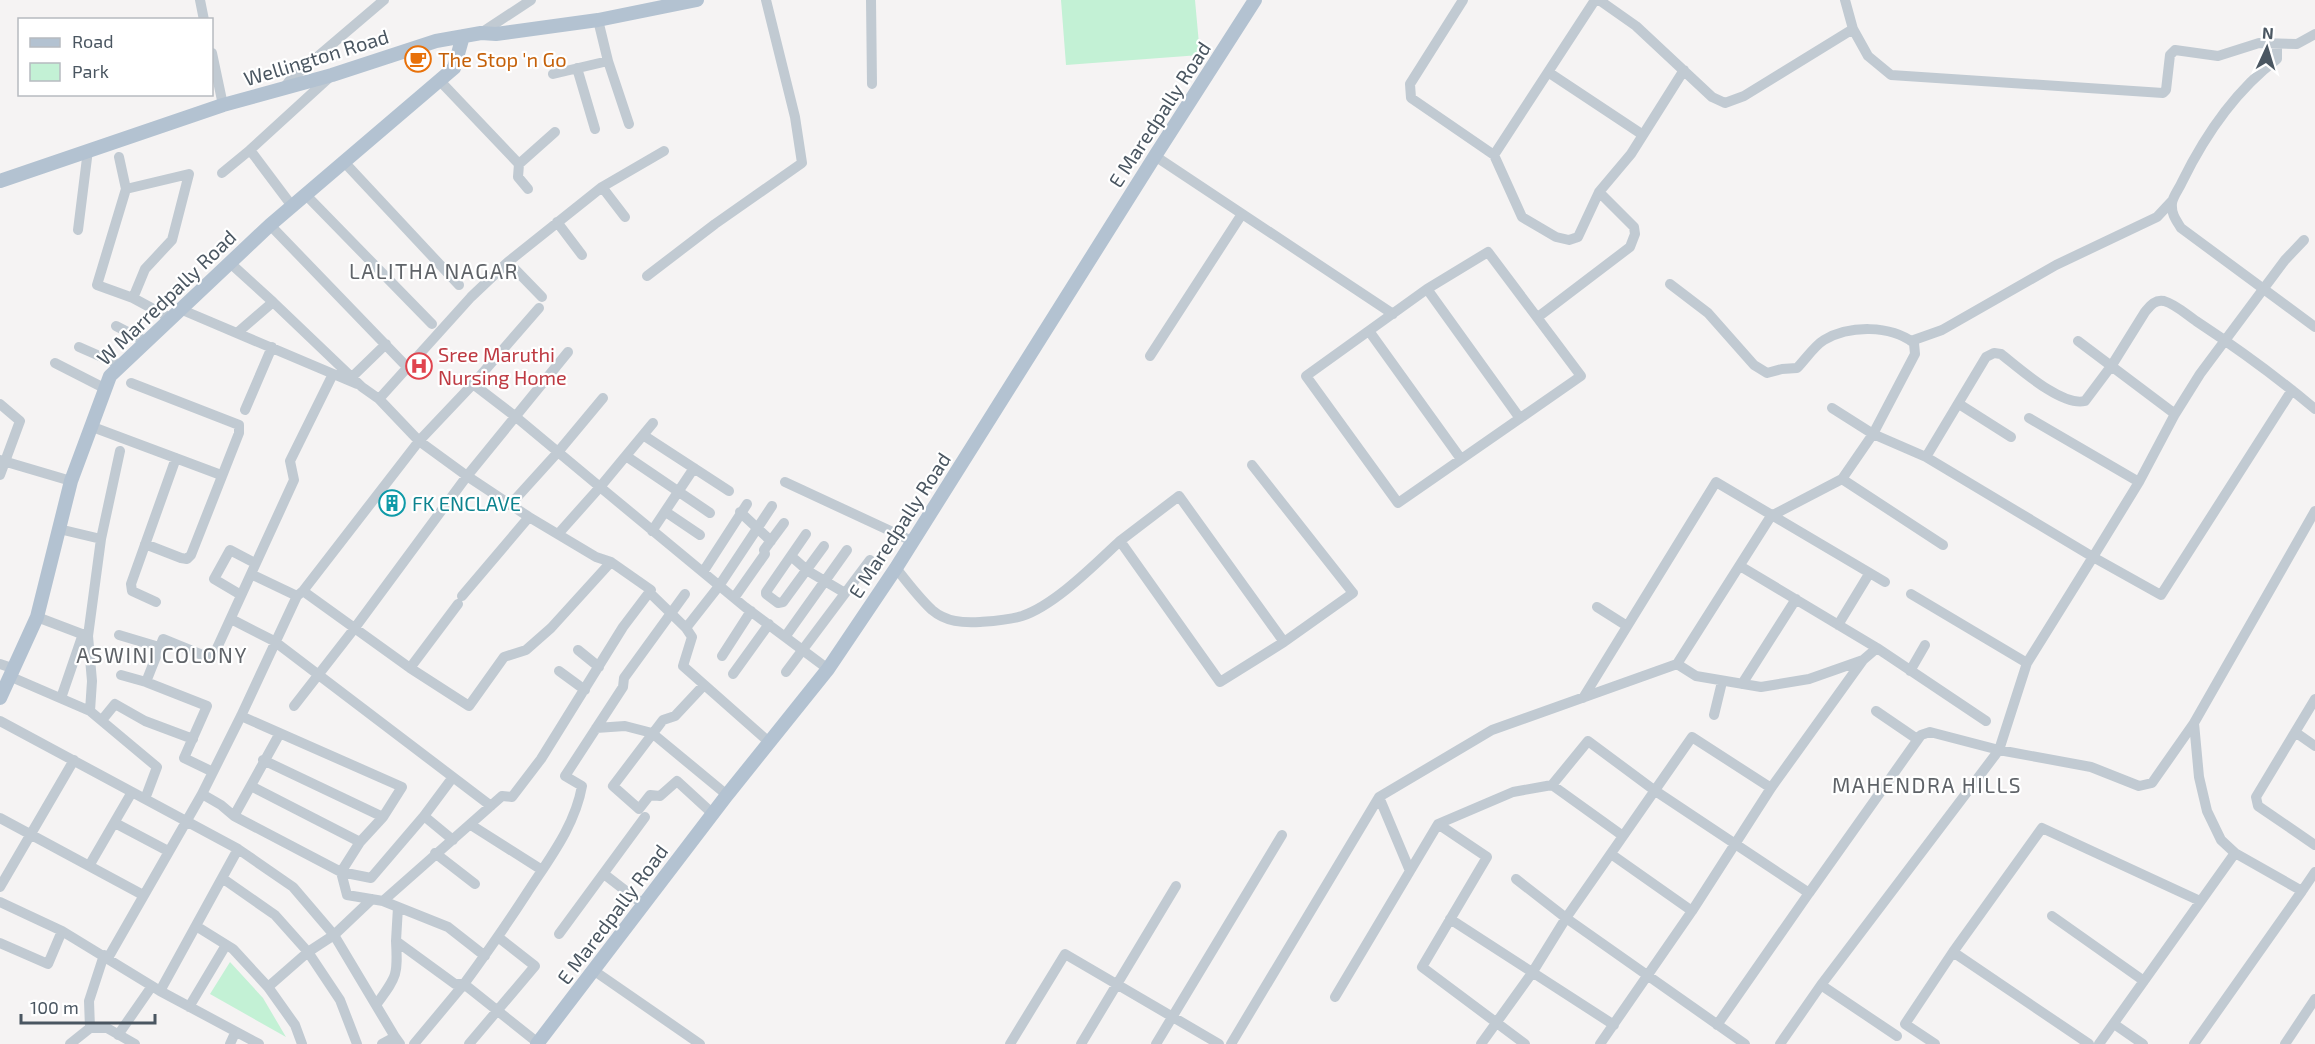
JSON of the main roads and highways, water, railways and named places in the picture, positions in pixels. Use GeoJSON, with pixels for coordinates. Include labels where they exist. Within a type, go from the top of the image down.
{"type":"FeatureCollection","features":[{"type":"Feature","properties":{"kind":"main road","name":"Wellington Road"},"geometry":{"type":"LineString","coordinates":[[0,181],[223,105],[332,75],[436,41],[481,33],[496,34],[598,20],[697,0]]}},
{"type":"Feature","properties":{"kind":"main road","name":"E Maredpally Road"},"geometry":{"type":"LineString","coordinates":[[538,1044],[727,795],[828,669],[896,568],[1256,0]]}},
{"type":"Feature","properties":{"kind":"main road","name":"W Marredpally Road"},"geometry":{"type":"LineString","coordinates":[[0,698],[7,669],[37,617],[71,481],[110,376],[270,225],[454,68],[463,36]]}},
{"type":"Feature","properties":{"kind":"place","name":"The Stop 'n Go"},"geometry":{"type":"Point","coordinates":[418,59]}},
{"type":"Feature","properties":{"kind":"place","name":"Sree Maruthi Nursing Home"},"geometry":{"type":"Point","coordinates":[419,366]}},
{"type":"Feature","properties":{"kind":"place","name":"FK ENCLAVE"},"geometry":{"type":"Point","coordinates":[392,503]}},
{"type":"Feature","properties":{"kind":"district","name":"LALITHA NAGAR"},"geometry":{"type":"Point","coordinates":[434,270]}},
{"type":"Feature","properties":{"kind":"district","name":"ASWINI COLONY"},"geometry":{"type":"Point","coordinates":[162,654]}},
{"type":"Feature","properties":{"kind":"district","name":"MAHENDRA HILLS"},"geometry":{"type":"Point","coordinates":[1927,784]}}]}
